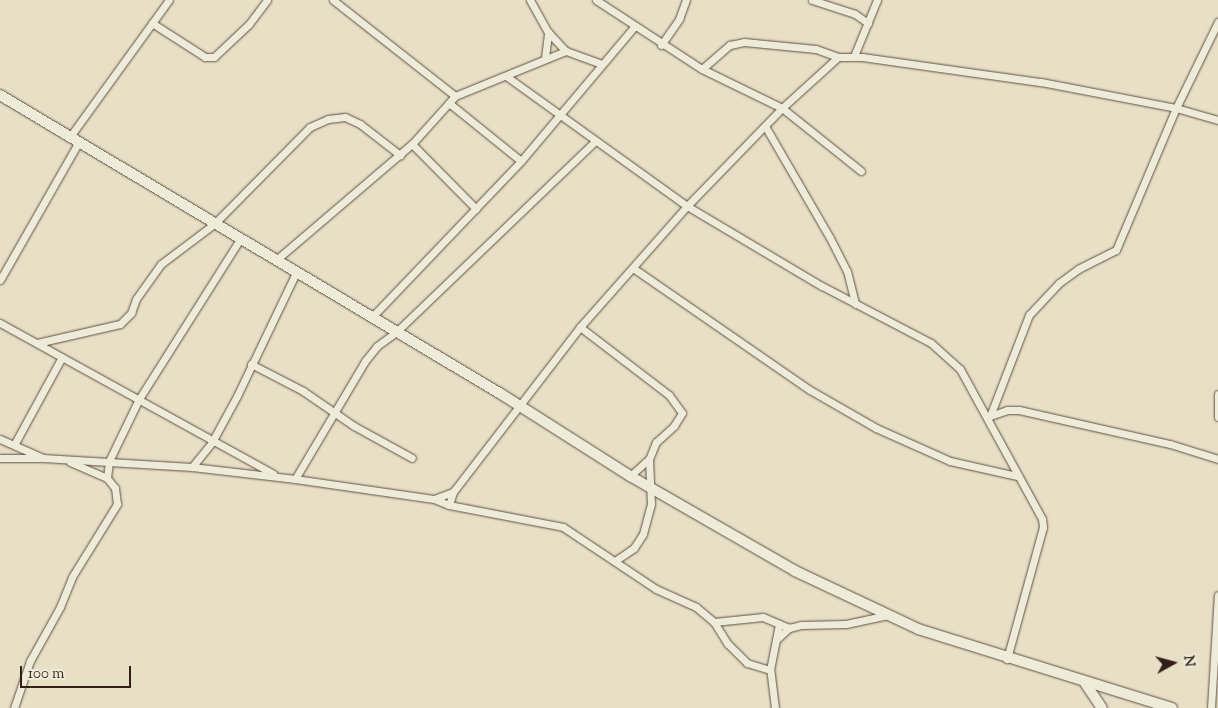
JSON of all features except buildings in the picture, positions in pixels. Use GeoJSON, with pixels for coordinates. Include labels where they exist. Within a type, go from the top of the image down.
{"type":"FeatureCollection","features":[{"type":"Feature","properties":{"kind":"street"},"geometry":{"type":"LineString","coordinates":[[0,280],[73,140],[152,22],[169,0]]}},
{"type":"Feature","properties":{"kind":"street"},"geometry":{"type":"LineString","coordinates":[[152,22],[205,57],[214,57],[248,24],[267,0]]}},
{"type":"Feature","properties":{"kind":"street"},"geometry":{"type":"LineString","coordinates":[[333,0],[455,96]]}},
{"type":"Feature","properties":{"kind":"street"},"geometry":{"type":"LineString","coordinates":[[530,0],[548,32],[566,51],[601,64]]}},
{"type":"Feature","properties":{"kind":"street"},"geometry":{"type":"LineString","coordinates":[[596,0],[604,3],[661,45],[702,69],[782,108],[861,171]]}},
{"type":"Feature","properties":{"kind":"street"},"geometry":{"type":"LineString","coordinates":[[661,45],[679,19],[686,0]]}},
{"type":"Feature","properties":{"kind":"street"},"geometry":{"type":"LineString","coordinates":[[812,0],[855,14],[868,23]]}},
{"type":"Feature","properties":{"kind":"street"},"geometry":{"type":"LineString","coordinates":[[854,56],[877,0]]}},
{"type":"Feature","properties":{"kind":"street"},"geometry":{"type":"LineString","coordinates":[[987,417],[1029,315],[1059,283],[1078,269],[1116,250],[1176,108],[1218,22]]}},
{"type":"Feature","properties":{"kind":"street"},"geometry":{"type":"LineString","coordinates":[[371,318],[521,161],[634,26]]}},
{"type":"Feature","properties":{"kind":"street"},"geometry":{"type":"LineString","coordinates":[[545,58],[548,32]]}},
{"type":"Feature","properties":{"kind":"street"},"geometry":{"type":"LineString","coordinates":[[702,69],[730,46],[744,42],[816,49],[838,57],[854,56],[1041,82],[1176,108],[1218,120]]}},
{"type":"Feature","properties":{"kind":"street"},"geometry":{"type":"LineString","coordinates":[[276,260],[400,155],[455,96],[566,51]]}},
{"type":"Feature","properties":{"kind":"street"},"geometry":{"type":"LineString","coordinates":[[449,505],[453,492],[580,327],[687,206],[782,108],[838,57]]}},
{"type":"Feature","properties":{"kind":"street"},"geometry":{"type":"LineString","coordinates":[[506,76],[594,142],[687,206],[947,355],[970,384],[1017,476],[1037,507],[1043,527],[1007,658]]}},
{"type":"Feature","properties":{"kind":"street"},"geometry":{"type":"LineString","coordinates":[[0,96],[519,405],[630,476],[795,571],[918,629],[1085,683],[1172,708]]}},
{"type":"Feature","properties":{"kind":"street"},"geometry":{"type":"LineString","coordinates":[[449,103],[521,161]]}},
{"type":"Feature","properties":{"kind":"street"},"geometry":{"type":"LineString","coordinates":[[37,343],[120,324],[131,313],[136,298],[162,264],[214,224],[310,127],[328,119],[345,117],[360,124],[400,155]]}},
{"type":"Feature","properties":{"kind":"street"},"geometry":{"type":"LineString","coordinates":[[765,126],[847,271],[856,304]]}},
{"type":"Feature","properties":{"kind":"street"},"geometry":{"type":"LineString","coordinates":[[295,479],[364,361],[594,142]]}},
{"type":"Feature","properties":{"kind":"street"},"geometry":{"type":"LineString","coordinates":[[412,144],[476,209]]}},
{"type":"Feature","properties":{"kind":"street"},"geometry":{"type":"LineString","coordinates":[[107,478],[109,461],[139,400],[240,239]]}},
{"type":"Feature","properties":{"kind":"street"},"geometry":{"type":"LineString","coordinates":[[633,268],[810,390],[876,428],[950,461],[1017,476]]}},
{"type":"Feature","properties":{"kind":"street"},"geometry":{"type":"LineString","coordinates":[[192,467],[212,442],[296,273]]}},
{"type":"Feature","properties":{"kind":"street"},"geometry":{"type":"LineString","coordinates":[[0,323],[212,442],[278,476]]}},
{"type":"Feature","properties":{"kind":"street"},"geometry":{"type":"LineString","coordinates":[[580,327],[669,394],[681,408],[682,412],[678,421],[656,442],[649,459],[651,504],[643,534],[634,548],[616,560]]}},
{"type":"Feature","properties":{"kind":"street"},"geometry":{"type":"LineString","coordinates":[[14,445],[62,357]]}},
{"type":"Feature","properties":{"kind":"street"},"geometry":{"type":"LineString","coordinates":[[251,364],[412,458]]}},
{"type":"Feature","properties":{"kind":"street"},"geometry":{"type":"LineString","coordinates":[[1218,394],[1218,417]]}},
{"type":"Feature","properties":{"kind":"street"},"geometry":{"type":"LineString","coordinates":[[987,417],[1008,410],[1019,410],[1170,444],[1218,459]]}},
{"type":"Feature","properties":{"kind":"street"},"geometry":{"type":"LineString","coordinates":[[0,439],[43,458]]}},
{"type":"Feature","properties":{"kind":"street"},"geometry":{"type":"LineString","coordinates":[[0,458],[109,461],[278,476],[434,499],[449,505],[563,527],[616,560],[656,590],[696,607],[714,622],[728,644],[744,660],[752,666],[770,670]]}},
{"type":"Feature","properties":{"kind":"street"},"geometry":{"type":"LineString","coordinates":[[630,476],[649,459]]}},
{"type":"Feature","properties":{"kind":"street"},"geometry":{"type":"LineString","coordinates":[[14,708],[30,660],[60,607],[72,577],[114,514],[117,495],[107,478],[65,460]]}},
{"type":"Feature","properties":{"kind":"street"},"geometry":{"type":"LineString","coordinates":[[434,499],[453,492]]}},
{"type":"Feature","properties":{"kind":"street"},"geometry":{"type":"LineString","coordinates":[[1211,708],[1218,595]]}},
{"type":"Feature","properties":{"kind":"street"},"geometry":{"type":"LineString","coordinates":[[776,640],[789,628],[815,623],[846,624],[888,615]]}},
{"type":"Feature","properties":{"kind":"street"},"geometry":{"type":"LineString","coordinates":[[714,622],[763,617],[789,628]]}},
{"type":"Feature","properties":{"kind":"street"},"geometry":{"type":"LineString","coordinates":[[775,708],[770,670],[779,624]]}},
{"type":"Feature","properties":{"kind":"street"},"geometry":{"type":"LineString","coordinates":[[1085,683],[1102,708]]}}]}
